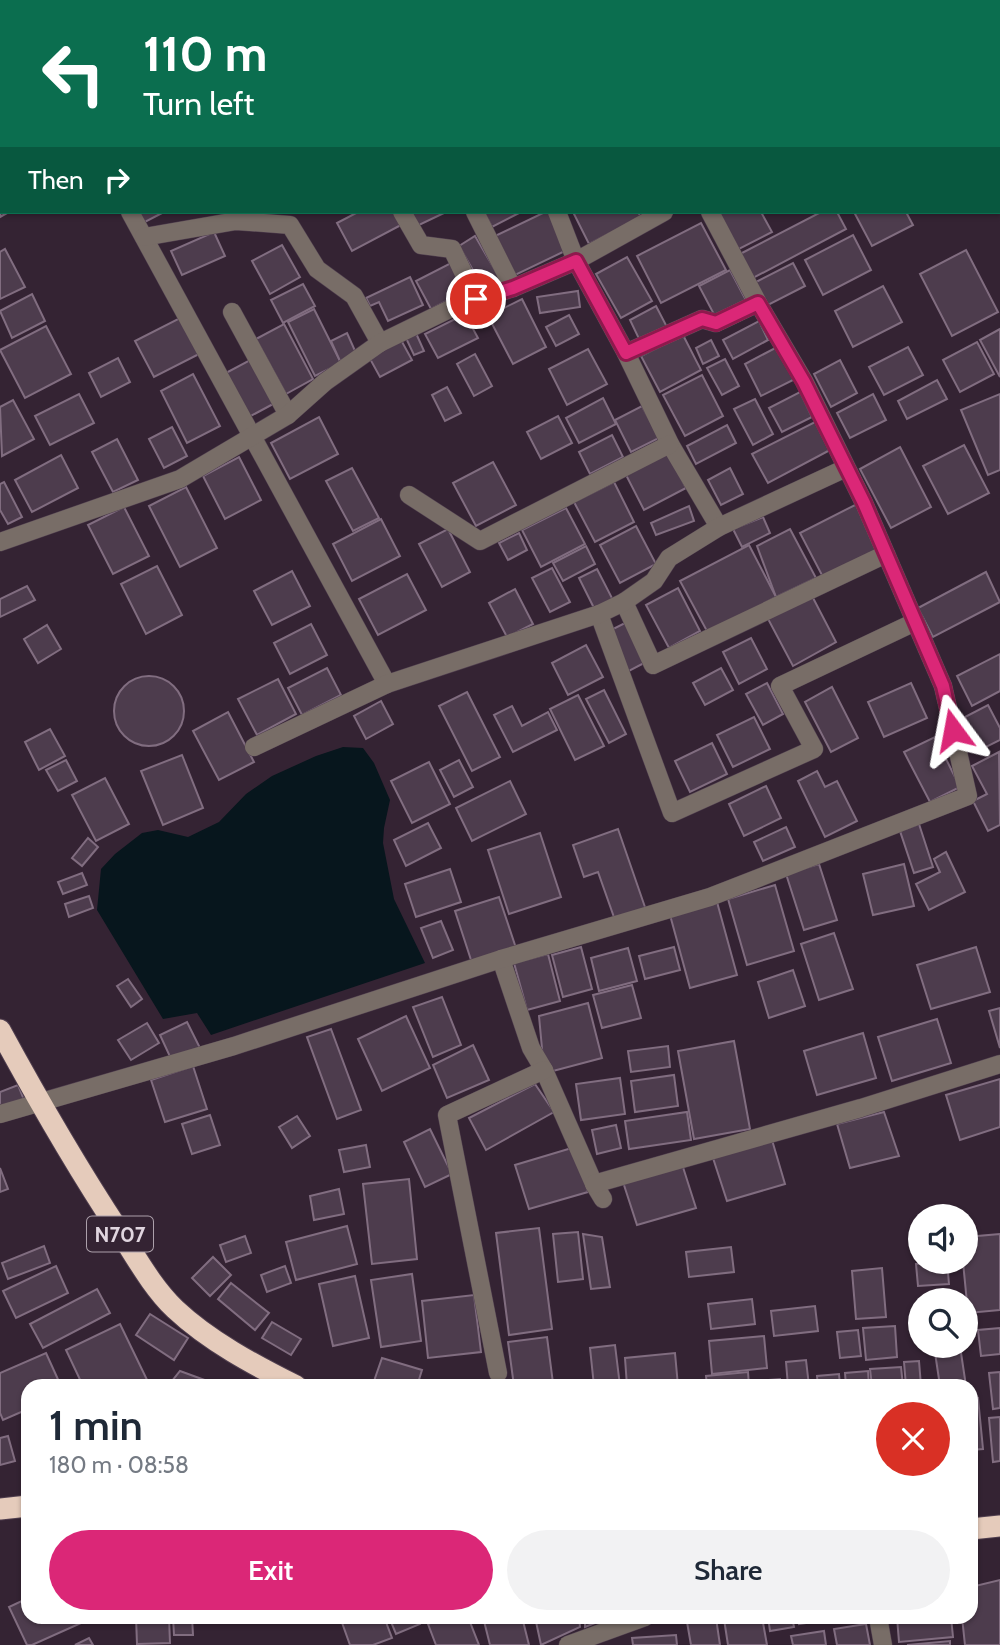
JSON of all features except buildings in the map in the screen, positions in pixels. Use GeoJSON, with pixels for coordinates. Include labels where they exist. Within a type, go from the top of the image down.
{"type":"FeatureCollection","features":[{"type":"Feature","properties":{"kind":"highway","name":"N707"},"geometry":{"type":"LineString","coordinates":[[0,1030],[39,1102],[101,1205],[149,1277],[174,1308],[210,1336],[282,1379]]}},
{"type":"Feature","properties":{"kind":"highway"},"geometry":{"type":"LineString","coordinates":[[0,1509],[21,1507]]}},
{"type":"Feature","properties":{"kind":"highway"},"geometry":{"type":"LineString","coordinates":[[978,1528],[1000,1526]]}},
{"type":"Feature","properties":{"kind":"street"},"geometry":{"type":"LineString","coordinates":[[131,214],[387,684]]}},
{"type":"Feature","properties":{"kind":"street"},"geometry":{"type":"LineString","coordinates":[[403,214],[421,245],[452,249],[476,299]]}},
{"type":"Feature","properties":{"kind":"street"},"geometry":{"type":"LineString","coordinates":[[476,214],[513,288]]}},
{"type":"Feature","properties":{"kind":"street"},"geometry":{"type":"LineString","coordinates":[[558,214],[576,261],[626,353],[670,444],[719,527]]}},
{"type":"Feature","properties":{"kind":"street"},"geometry":{"type":"LineString","coordinates":[[0,542],[180,479],[288,415],[325,382],[380,343],[454,307],[513,288],[576,261],[660,214]]}},
{"type":"Feature","properties":{"kind":"street"},"geometry":{"type":"LineString","coordinates":[[0,1114],[234,1046],[500,959],[710,897],[968,796],[943,686],[886,554],[804,382],[711,214]]}},
{"type":"Feature","properties":{"kind":"street"},"geometry":{"type":"LineString","coordinates":[[144,237],[236,221],[290,225],[317,269],[354,296],[380,343]]}},
{"type":"Feature","properties":{"kind":"street"},"geometry":{"type":"LineString","coordinates":[[626,353],[702,319],[716,323],[758,303]]}},
{"type":"Feature","properties":{"kind":"street"},"geometry":{"type":"LineString","coordinates":[[232,313],[288,415]]}},
{"type":"Feature","properties":{"kind":"street"},"geometry":{"type":"LineString","coordinates":[[409,495],[480,541],[670,444]]}},
{"type":"Feature","properties":{"kind":"street"},"geometry":{"type":"LineString","coordinates":[[254,747],[387,684],[599,614],[624,602],[654,581],[669,558],[719,527],[846,468]]}},
{"type":"Feature","properties":{"kind":"street"},"geometry":{"type":"LineString","coordinates":[[624,602],[653,665],[886,554]]}},
{"type":"Feature","properties":{"kind":"street"},"geometry":{"type":"LineString","coordinates":[[599,614],[672,813],[814,749],[780,686],[915,622]]}},
{"type":"Feature","properties":{"kind":"street"},"geometry":{"type":"LineString","coordinates":[[500,959],[531,1048],[544,1070],[599,1191],[1000,1064]]}},
{"type":"Feature","properties":{"kind":"street"},"geometry":{"type":"LineString","coordinates":[[498,1373],[447,1115],[544,1070]]}},
{"type":"Feature","properties":{"kind":"street"},"geometry":{"type":"LineString","coordinates":[[568,1645],[626,1624]]}},
{"type":"Feature","properties":{"kind":"street"},"geometry":{"type":"LineString","coordinates":[[879,1624],[883,1645]]}},
{"type":"Feature","properties":{"kind":"shaded area"},"geometry":{"type":"Polygon","coordinates":[[[343,747],[363,748],[374,763],[390,800],[383,843],[394,899],[425,963],[211,1035],[197,1013],[163,1019],[97,910],[101,869],[142,833],[158,830],[188,837],[219,822],[246,794],[272,776],[343,747]]]}},
{"type":"Feature","properties":{"kind":"route"},"geometry":{"type":"LineString","coordinates":[[476,299],[513,288],[576,261],[626,353],[702,319],[716,323],[758,303],[804,382],[864,503],[943,686],[953,730]]}}]}
